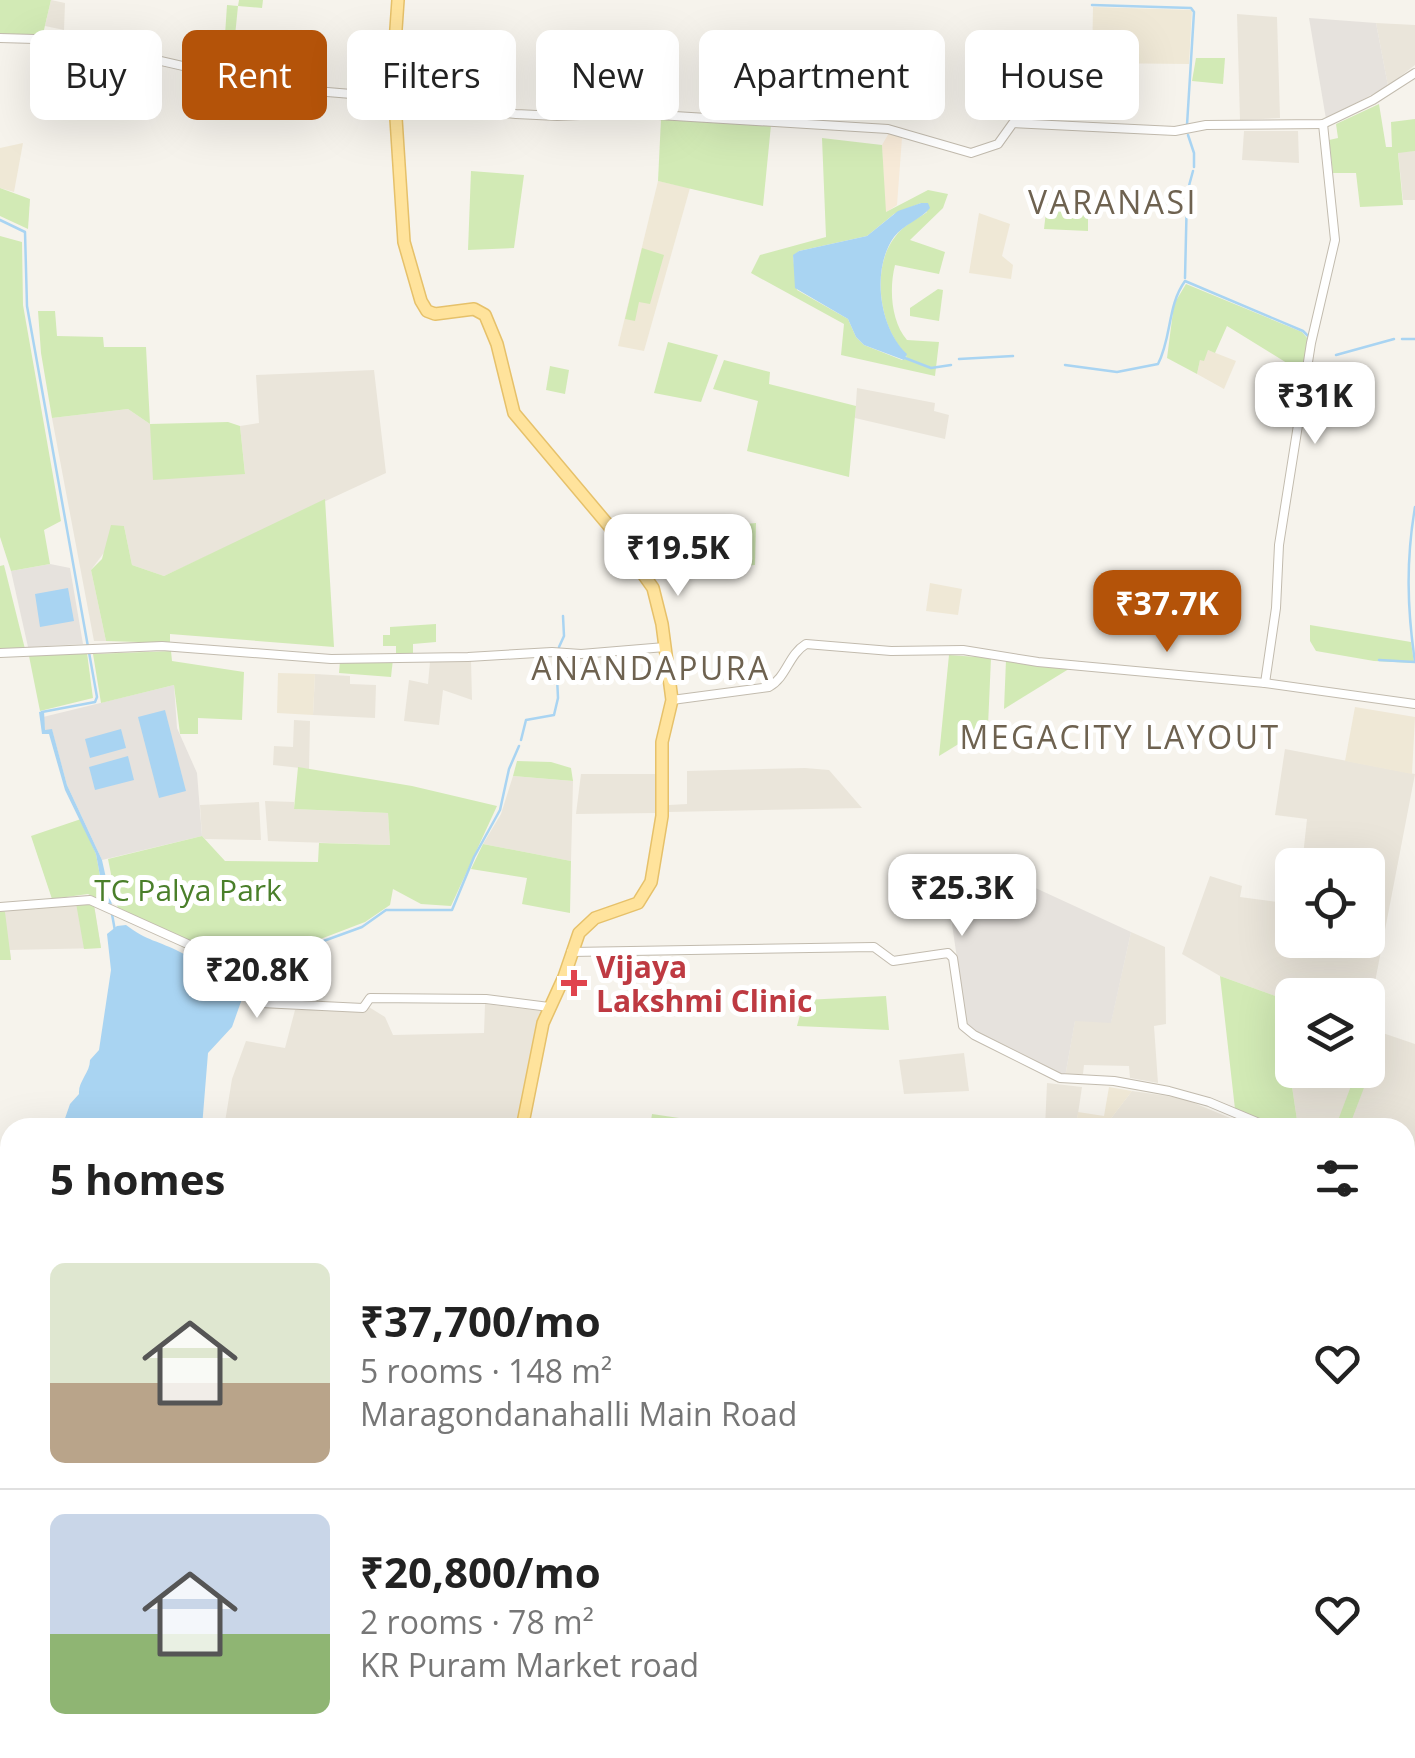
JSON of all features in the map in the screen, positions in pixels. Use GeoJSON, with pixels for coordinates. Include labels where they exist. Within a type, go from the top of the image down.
{"type":"FeatureCollection","features":[{"type":"Feature","properties":{"kind":"main road"},"geometry":{"type":"LineString","coordinates":[[397,30],[398,0]]}},
{"type":"Feature","properties":{"kind":"main road"},"geometry":{"type":"LineString","coordinates":[[395,120],[404,242],[425,308],[437,314],[474,309],[486,315],[514,413],[646,574],[658,602],[672,700],[662,742],[662,816],[649,888],[632,907],[585,924],[549,1007],[524,1118]]}},
{"type":"Feature","properties":{"kind":"street"},"geometry":{"type":"LineString","coordinates":[[0,38],[69,40],[279,88],[347,95]]}},
{"type":"Feature","properties":{"kind":"street"},"geometry":{"type":"LineString","coordinates":[[516,113],[564,116],[626,113],[883,128],[971,152],[998,144],[1012,123],[1175,131],[1206,126],[1322,124],[1415,73]]}},
{"type":"Feature","properties":{"kind":"street"},"geometry":{"type":"LineString","coordinates":[[1264,684],[1276,608],[1279,544],[1312,340],[1336,240],[1322,124]]}},
{"type":"Feature","properties":{"kind":"street"},"geometry":{"type":"LineString","coordinates":[[672,700],[769,687],[778,681],[796,651],[806,644],[890,651],[963,650],[1038,662],[1264,684],[1415,704]]}},
{"type":"Feature","properties":{"kind":"street"},"geometry":{"type":"LineString","coordinates":[[0,653],[167,646],[331,659],[581,654],[665,647]]}},
{"type":"Feature","properties":{"kind":"street"},"geometry":{"type":"LineString","coordinates":[[0,907],[90,900],[192,946],[245,976],[261,1002],[363,1008],[370,998],[461,998],[549,1007]]}},
{"type":"Feature","properties":{"kind":"street"},"geometry":{"type":"LineString","coordinates":[[571,952],[874,948],[891,960],[948,953],[953,958],[964,1026],[974,1035],[1055,1076],[1169,1091],[1248,1118]]}},
{"type":"Feature","properties":{"kind":"shaded area"},"geometry":{"type":"Polygon","coordinates":[[[51,0],[65,3],[64,30],[45,26],[51,0]]]}},
{"type":"Feature","properties":{"kind":"shaded area"},"geometry":{"type":"Polygon","coordinates":[[[1093,7],[1192,10],[1189,64],[1139,63],[1139,30],[1093,30],[1093,7]]]}},
{"type":"Feature","properties":{"kind":"shaded area"},"geometry":{"type":"Polygon","coordinates":[[[1237,14],[1277,17],[1280,118],[1240,120],[1237,14]]]}},
{"type":"Feature","properties":{"kind":"shaded area"},"geometry":{"type":"Polygon","coordinates":[[[1309,18],[1376,23],[1388,86],[1326,119],[1309,18]]]}},
{"type":"Feature","properties":{"kind":"shaded area"},"geometry":{"type":"Polygon","coordinates":[[[1376,23],[1415,25],[1415,65],[1388,86],[1376,23]]]}},
{"type":"Feature","properties":{"kind":"shaded area"},"geometry":{"type":"Polygon","coordinates":[[[1244,131],[1298,131],[1299,163],[1242,160],[1244,131]]]}},
{"type":"Feature","properties":{"kind":"shaded area"},"geometry":{"type":"Polygon","coordinates":[[[889,133],[902,138],[897,205],[885,213],[882,145],[889,133]]]}},
{"type":"Feature","properties":{"kind":"shaded area"},"geometry":{"type":"Polygon","coordinates":[[[23,143],[14,192],[0,188],[0,148],[23,143]]]}},
{"type":"Feature","properties":{"kind":"shaded area"},"geometry":{"type":"Polygon","coordinates":[[[1415,151],[1415,200],[1403,200],[1398,152],[1415,151]]]}},
{"type":"Feature","properties":{"kind":"shaded area"},"geometry":{"type":"Polygon","coordinates":[[[658,181],[690,188],[644,351],[618,346],[658,181]]]}},
{"type":"Feature","properties":{"kind":"shaded area"},"geometry":{"type":"Polygon","coordinates":[[[979,213],[1010,224],[1002,256],[1013,265],[1011,279],[969,273],[979,213]]]}},
{"type":"Feature","properties":{"kind":"shaded area"},"geometry":{"type":"Polygon","coordinates":[[[1208,350],[1236,361],[1224,389],[1197,374],[1200,360],[1208,350]]]}},
{"type":"Feature","properties":{"kind":"shaded area"},"geometry":{"type":"Polygon","coordinates":[[[374,370],[386,473],[164,576],[132,565],[124,526],[91,570],[106,641],[94,641],[52,418],[128,409],[245,473],[240,426],[259,423],[256,375],[374,370]]]}},
{"type":"Feature","properties":{"kind":"shaded area"},"geometry":{"type":"Polygon","coordinates":[[[857,388],[935,403],[934,411],[949,415],[945,439],[855,418],[857,388]]]}},
{"type":"Feature","properties":{"kind":"shaded area"},"geometry":{"type":"Polygon","coordinates":[[[50,564],[70,568],[83,644],[28,647],[11,571],[50,564]]]}},
{"type":"Feature","properties":{"kind":"shaded area"},"geometry":{"type":"Polygon","coordinates":[[[930,583],[962,589],[958,615],[926,611],[930,583]]]}},
{"type":"Feature","properties":{"kind":"shaded area"},"geometry":{"type":"Polygon","coordinates":[[[471,660],[472,700],[443,690],[439,725],[404,721],[409,680],[428,684],[430,662],[471,660]]]}},
{"type":"Feature","properties":{"kind":"shaded area"},"geometry":{"type":"Polygon","coordinates":[[[278,673],[315,674],[313,715],[277,713],[278,673]]]}},
{"type":"Feature","properties":{"kind":"shaded area"},"geometry":{"type":"Polygon","coordinates":[[[315,674],[350,676],[350,684],[376,685],[375,718],[313,715],[315,674]]]}},
{"type":"Feature","properties":{"kind":"shaded area"},"geometry":{"type":"Polygon","coordinates":[[[174,685],[177,728],[197,773],[202,836],[102,860],[67,785],[52,730],[45,730],[43,717],[174,685]]]}},
{"type":"Feature","properties":{"kind":"shaded area"},"geometry":{"type":"Polygon","coordinates":[[[1355,707],[1415,717],[1412,774],[1345,761],[1355,707]]]}},
{"type":"Feature","properties":{"kind":"shaded area"},"geometry":{"type":"Polygon","coordinates":[[[294,720],[310,721],[309,769],[273,765],[274,746],[293,747],[294,720]]]}},
{"type":"Feature","properties":{"kind":"shaded area"},"geometry":{"type":"Polygon","coordinates":[[[1285,749],[1415,774],[1385,930],[1385,848],[1304,848],[1307,819],[1275,815],[1285,749]]]}},
{"type":"Feature","properties":{"kind":"shaded area"},"geometry":{"type":"Polygon","coordinates":[[[829,770],[862,808],[669,812],[669,805],[687,804],[687,771],[829,770]]]}},
{"type":"Feature","properties":{"kind":"shaded area"},"geometry":{"type":"Polygon","coordinates":[[[581,774],[657,774],[657,813],[576,814],[581,774]]]}},
{"type":"Feature","properties":{"kind":"shaded area"},"geometry":{"type":"Polygon","coordinates":[[[513,776],[573,781],[571,861],[483,844],[501,814],[513,776]]]}},
{"type":"Feature","properties":{"kind":"shaded area"},"geometry":{"type":"Polygon","coordinates":[[[265,801],[294,802],[294,809],[388,813],[390,845],[268,841],[265,801]]]}},
{"type":"Feature","properties":{"kind":"shaded area"},"geometry":{"type":"Polygon","coordinates":[[[259,802],[261,840],[202,836],[200,805],[259,802]]]}},
{"type":"Feature","properties":{"kind":"shaded area"},"geometry":{"type":"Polygon","coordinates":[[[979,862],[1131,932],[1111,1023],[1075,1021],[1065,1077],[967,1028],[952,924],[979,862]]]}},
{"type":"Feature","properties":{"kind":"shaded area"},"geometry":{"type":"Polygon","coordinates":[[[1210,876],[1242,886],[1240,897],[1275,902],[1275,958],[1380,958],[1376,978],[1275,978],[1275,996],[1220,976],[1182,954],[1210,876]]]}},
{"type":"Feature","properties":{"kind":"shaded area"},"geometry":{"type":"Polygon","coordinates":[[[62,904],[94,905],[101,948],[10,950],[11,960],[0,960],[0,911],[62,904]]]}},
{"type":"Feature","properties":{"kind":"shaded area"},"geometry":{"type":"Polygon","coordinates":[[[1131,932],[1165,947],[1166,1024],[1154,1026],[1158,1083],[1130,1078],[1129,1066],[1084,1065],[1083,1074],[1065,1077],[1075,1020],[1111,1022],[1131,932]]]}},
{"type":"Feature","properties":{"kind":"shaded area"},"geometry":{"type":"Polygon","coordinates":[[[364,1004],[385,1017],[393,1035],[484,1033],[485,1004],[542,1011],[520,1118],[226,1118],[232,1079],[246,1041],[285,1048],[295,1010],[364,1004]]]}},
{"type":"Feature","properties":{"kind":"shaded area"},"geometry":{"type":"Polygon","coordinates":[[[1385,1034],[1415,1044],[1415,1118],[1297,1118],[1292,1088],[1385,1088],[1385,1034]]]}},
{"type":"Feature","properties":{"kind":"shaded area"},"geometry":{"type":"Polygon","coordinates":[[[964,1053],[969,1091],[904,1094],[899,1060],[964,1053]]]}},
{"type":"Feature","properties":{"kind":"shaded area"},"geometry":{"type":"Polygon","coordinates":[[[1047,1083],[1082,1087],[1077,1118],[1045,1118],[1047,1083]]]}},
{"type":"Feature","properties":{"kind":"shaded area"},"geometry":{"type":"Polygon","coordinates":[[[1109,1087],[1132,1091],[1111,1118],[1077,1118],[1078,1112],[1104,1116],[1109,1087]]]}},
{"type":"Feature","properties":{"kind":"shaded area"},"geometry":{"type":"Polygon","coordinates":[[[1132,1091],[1182,1098],[1230,1118],[1111,1118],[1132,1091]]]}},
{"type":"Feature","properties":{"kind":"green space"},"geometry":{"type":"Polygon","coordinates":[[[0,0],[51,0],[44,30],[0,36],[0,0]]]}},
{"type":"Feature","properties":{"kind":"green space"},"geometry":{"type":"Polygon","coordinates":[[[239,0],[263,0],[262,8],[238,6],[239,0]]]}},
{"type":"Feature","properties":{"kind":"green space"},"geometry":{"type":"Polygon","coordinates":[[[227,5],[238,6],[236,30],[225,30],[227,5]]]}},
{"type":"Feature","properties":{"kind":"green space"},"geometry":{"type":"Polygon","coordinates":[[[1196,58],[1225,58],[1223,84],[1192,81],[1196,58]]]}},
{"type":"Feature","properties":{"kind":"green space"},"geometry":{"type":"Polygon","coordinates":[[[1379,104],[1386,147],[1392,147],[1391,122],[1415,119],[1415,151],[1398,153],[1403,205],[1360,207],[1356,173],[1333,173],[1329,140],[1338,138],[1336,124],[1379,104]]]}},
{"type":"Feature","properties":{"kind":"green space"},"geometry":{"type":"Polygon","coordinates":[[[661,120],[771,125],[763,206],[658,181],[661,120]]]}},
{"type":"Feature","properties":{"kind":"green space"},"geometry":{"type":"Polygon","coordinates":[[[822,138],[882,145],[886,212],[928,190],[948,194],[943,208],[910,240],[945,252],[939,274],[895,265],[892,284],[895,314],[907,340],[939,342],[935,376],[841,355],[844,324],[751,273],[760,255],[826,237],[822,138]],[[921,203],[894,214],[867,236],[799,251],[793,256],[797,290],[848,319],[864,345],[902,360],[907,358],[884,314],[881,273],[895,237],[927,212],[921,203]]]}},
{"type":"Feature","properties":{"kind":"green space"},"geometry":{"type":"Polygon","coordinates":[[[471,171],[524,175],[514,248],[468,250],[471,171]]]}},
{"type":"Feature","properties":{"kind":"green space"},"geometry":{"type":"Polygon","coordinates":[[[0,188],[30,199],[28,229],[0,216],[0,188]]]}},
{"type":"Feature","properties":{"kind":"green space"},"geometry":{"type":"Polygon","coordinates":[[[1047,203],[1088,206],[1088,231],[1044,229],[1047,203]]]}},
{"type":"Feature","properties":{"kind":"green space"},"geometry":{"type":"Polygon","coordinates":[[[0,236],[22,242],[23,305],[61,521],[44,530],[50,564],[11,571],[0,537],[0,236]]]}},
{"type":"Feature","properties":{"kind":"green space"},"geometry":{"type":"Polygon","coordinates":[[[642,248],[664,255],[650,304],[639,302],[635,321],[625,319],[642,248]]]}},
{"type":"Feature","properties":{"kind":"green space"},"geometry":{"type":"Polygon","coordinates":[[[1186,284],[1302,332],[1308,339],[1303,373],[1227,326],[1215,353],[1208,350],[1204,361],[1200,360],[1197,374],[1167,358],[1174,304],[1186,284]]]}},
{"type":"Feature","properties":{"kind":"green space"},"geometry":{"type":"Polygon","coordinates":[[[938,289],[943,290],[939,321],[910,316],[910,308],[938,289]]]}},
{"type":"Feature","properties":{"kind":"green space"},"geometry":{"type":"Polygon","coordinates":[[[38,311],[55,311],[57,336],[103,337],[104,347],[146,347],[150,424],[128,409],[52,418],[38,311]]]}},
{"type":"Feature","properties":{"kind":"green space"},"geometry":{"type":"Polygon","coordinates":[[[668,342],[718,355],[701,402],[654,393],[668,342]]]}},
{"type":"Feature","properties":{"kind":"green space"},"geometry":{"type":"Polygon","coordinates":[[[724,360],[770,372],[769,384],[856,406],[849,477],[747,451],[758,401],[713,389],[724,360]]]}},
{"type":"Feature","properties":{"kind":"green space"},"geometry":{"type":"Polygon","coordinates":[[[550,366],[569,370],[565,394],[546,390],[550,366]]]}},
{"type":"Feature","properties":{"kind":"green space"},"geometry":{"type":"Polygon","coordinates":[[[228,422],[240,426],[245,474],[153,480],[150,424],[228,422]]]}},
{"type":"Feature","properties":{"kind":"green space"},"geometry":{"type":"Polygon","coordinates":[[[325,499],[334,647],[170,634],[170,643],[106,641],[91,570],[102,559],[111,525],[124,526],[132,565],[164,576],[325,499]]]}},
{"type":"Feature","properties":{"kind":"green space"},"geometry":{"type":"Polygon","coordinates":[[[756,523],[755,565],[740,566],[744,524],[756,523]]]}},
{"type":"Feature","properties":{"kind":"green space"},"geometry":{"type":"Polygon","coordinates":[[[4,565],[25,649],[0,650],[0,566],[4,565]]]}},
{"type":"Feature","properties":{"kind":"green space"},"geometry":{"type":"Polygon","coordinates":[[[436,624],[436,642],[413,644],[413,654],[396,654],[396,646],[383,646],[383,635],[390,635],[390,627],[436,624]]]}},
{"type":"Feature","properties":{"kind":"green space"},"geometry":{"type":"Polygon","coordinates":[[[1310,625],[1411,642],[1414,663],[1316,651],[1310,641],[1310,625]]]}},
{"type":"Feature","properties":{"kind":"green space"},"geometry":{"type":"Polygon","coordinates":[[[171,651],[172,661],[244,672],[242,720],[198,718],[198,734],[180,734],[174,685],[101,703],[93,654],[171,651]]]}},
{"type":"Feature","properties":{"kind":"green space"},"geometry":{"type":"Polygon","coordinates":[[[87,653],[93,698],[40,711],[29,656],[87,653]]]}},
{"type":"Feature","properties":{"kind":"green space"},"geometry":{"type":"Polygon","coordinates":[[[949,655],[991,658],[988,726],[939,756],[949,655]]]}},
{"type":"Feature","properties":{"kind":"green space"},"geometry":{"type":"Polygon","coordinates":[[[393,659],[391,677],[339,673],[340,661],[393,659]]]}},
{"type":"Feature","properties":{"kind":"green space"},"geometry":{"type":"Polygon","coordinates":[[[1006,660],[1072,667],[1004,709],[1006,660]]]}},
{"type":"Feature","properties":{"kind":"green space"},"geometry":{"type":"Polygon","coordinates":[[[517,761],[551,762],[571,768],[573,781],[513,776],[517,761]]]}},
{"type":"Feature","properties":{"kind":"green space","name":"TC Palya Park"},"geometry":{"type":"Polygon","coordinates":[[[298,767],[412,786],[497,806],[451,906],[421,904],[393,889],[390,905],[365,922],[276,956],[263,984],[195,944],[118,909],[108,859],[202,836],[225,861],[318,862],[319,843],[390,845],[388,813],[294,809],[298,767]]]}},
{"type":"Feature","properties":{"kind":"green space"},"geometry":{"type":"Polygon","coordinates":[[[81,819],[96,854],[105,903],[88,894],[52,899],[31,836],[81,819]]]}},
{"type":"Feature","properties":{"kind":"green space"},"geometry":{"type":"Polygon","coordinates":[[[483,844],[571,861],[570,913],[522,904],[527,878],[471,869],[483,844]]]}},
{"type":"Feature","properties":{"kind":"green space"},"geometry":{"type":"Polygon","coordinates":[[[76,903],[94,905],[101,948],[84,949],[76,903]]]}},
{"type":"Feature","properties":{"kind":"green space"},"geometry":{"type":"Polygon","coordinates":[[[0,911],[5,912],[11,960],[0,960],[0,911]]]}},
{"type":"Feature","properties":{"kind":"green space"},"geometry":{"type":"Polygon","coordinates":[[[1220,976],[1275,996],[1275,1088],[1292,1088],[1297,1118],[1258,1118],[1235,1109],[1220,976]]]}},
{"type":"Feature","properties":{"kind":"green space"},"geometry":{"type":"Polygon","coordinates":[[[886,996],[889,1030],[797,1026],[804,1000],[886,996]]]}},
{"type":"Feature","properties":{"kind":"green space"},"geometry":{"type":"Polygon","coordinates":[[[1350,1088],[1364,1088],[1352,1118],[1339,1118],[1350,1088]]]}},
{"type":"Feature","properties":{"kind":"water"},"geometry":{"type":"Polygon","coordinates":[[[928,203],[930,208],[894,237],[882,265],[881,298],[890,329],[907,354],[904,360],[864,345],[848,319],[795,288],[793,255],[867,236],[898,211],[928,203]]]}},
{"type":"Feature","properties":{"kind":"water"},"geometry":{"type":"Polygon","coordinates":[[[68,588],[74,621],[40,627],[35,594],[68,588]]]}},
{"type":"Feature","properties":{"kind":"water"},"geometry":{"type":"Polygon","coordinates":[[[165,710],[186,791],[159,798],[138,717],[165,710]]]}},
{"type":"Feature","properties":{"kind":"water"},"geometry":{"type":"Polygon","coordinates":[[[44,711],[45,730],[52,729],[67,785],[102,860],[112,905],[105,903],[96,854],[65,790],[49,734],[42,734],[39,712],[44,711]]]}},
{"type":"Feature","properties":{"kind":"water"},"geometry":{"type":"Polygon","coordinates":[[[121,729],[126,748],[90,758],[85,739],[121,729]]]}},
{"type":"Feature","properties":{"kind":"water"},"geometry":{"type":"Polygon","coordinates":[[[128,756],[134,780],[95,790],[89,767],[128,756]]]}},
{"type":"Feature","properties":{"kind":"water"},"geometry":{"type":"Polygon","coordinates":[[[126,925],[173,948],[241,991],[243,996],[232,1027],[208,1053],[203,1118],[65,1118],[79,1094],[90,1060],[99,1050],[111,970],[107,934],[126,925]]]}},
{"type":"Feature","properties":{"kind":"waterway"},"geometry":{"type":"LineString","coordinates":[[1092,5],[1191,8],[1194,12],[1187,125]]}},
{"type":"Feature","properties":{"kind":"waterway"},"geometry":{"type":"LineString","coordinates":[[1188,135],[1194,167]]}},
{"type":"Feature","properties":{"kind":"waterway"},"geometry":{"type":"LineString","coordinates":[[1185,278],[1187,193],[1193,171]]}},
{"type":"Feature","properties":{"kind":"waterway"},"geometry":{"type":"LineString","coordinates":[[0,220],[25,232],[27,306],[97,697],[95,702],[42,712]]}},
{"type":"Feature","properties":{"kind":"waterway"},"geometry":{"type":"LineString","coordinates":[[1065,365],[1117,372],[1158,364],[1175,301],[1185,281],[1303,331],[1310,338]]}},
{"type":"Feature","properties":{"kind":"waterway"},"geometry":{"type":"LineString","coordinates":[[1336,355],[1394,339]]}},
{"type":"Feature","properties":{"kind":"waterway"},"geometry":{"type":"LineString","coordinates":[[1402,339],[1415,339]]}},
{"type":"Feature","properties":{"kind":"waterway"},"geometry":{"type":"LineString","coordinates":[[959,359],[1013,356]]}},
{"type":"Feature","properties":{"kind":"waterway"},"geometry":{"type":"LineString","coordinates":[[905,358],[931,368],[951,365]]}},
{"type":"Feature","properties":{"kind":"waterway"},"geometry":{"type":"LineString","coordinates":[[1379,660],[1415,662],[1409,584],[1415,507]]}},
{"type":"Feature","properties":{"kind":"waterway"},"geometry":{"type":"LineString","coordinates":[[559,647],[564,636],[563,616]]}},
{"type":"Feature","properties":{"kind":"waterway"},"geometry":{"type":"LineString","coordinates":[[521,740],[526,720],[554,715],[558,698],[556,656]]}},
{"type":"Feature","properties":{"kind":"waterway"},"geometry":{"type":"LineString","coordinates":[[259,992],[274,965],[285,955],[362,927],[386,910],[452,910],[474,857],[500,810],[509,769],[519,746]]}},
{"type":"Feature","properties":{"kind":"waterway"},"geometry":{"type":"LineString","coordinates":[[112,914],[115,931]]}},
{"type":"Feature","properties":{"kind":"place","name":"Vijaya Lakshmi Clinic"},"geometry":{"type":"Point","coordinates":[574,983]}},
{"type":"Feature","properties":{"kind":"district","name":"VARANASI"},"geometry":{"type":"Point","coordinates":[1113,201]}},
{"type":"Feature","properties":{"kind":"district","name":"ANANDAPURA"},"geometry":{"type":"Point","coordinates":[651,667]}},
{"type":"Feature","properties":{"kind":"district","name":"MEGACITY LAYOUT"},"geometry":{"type":"Point","coordinates":[1120,736]}}]}
